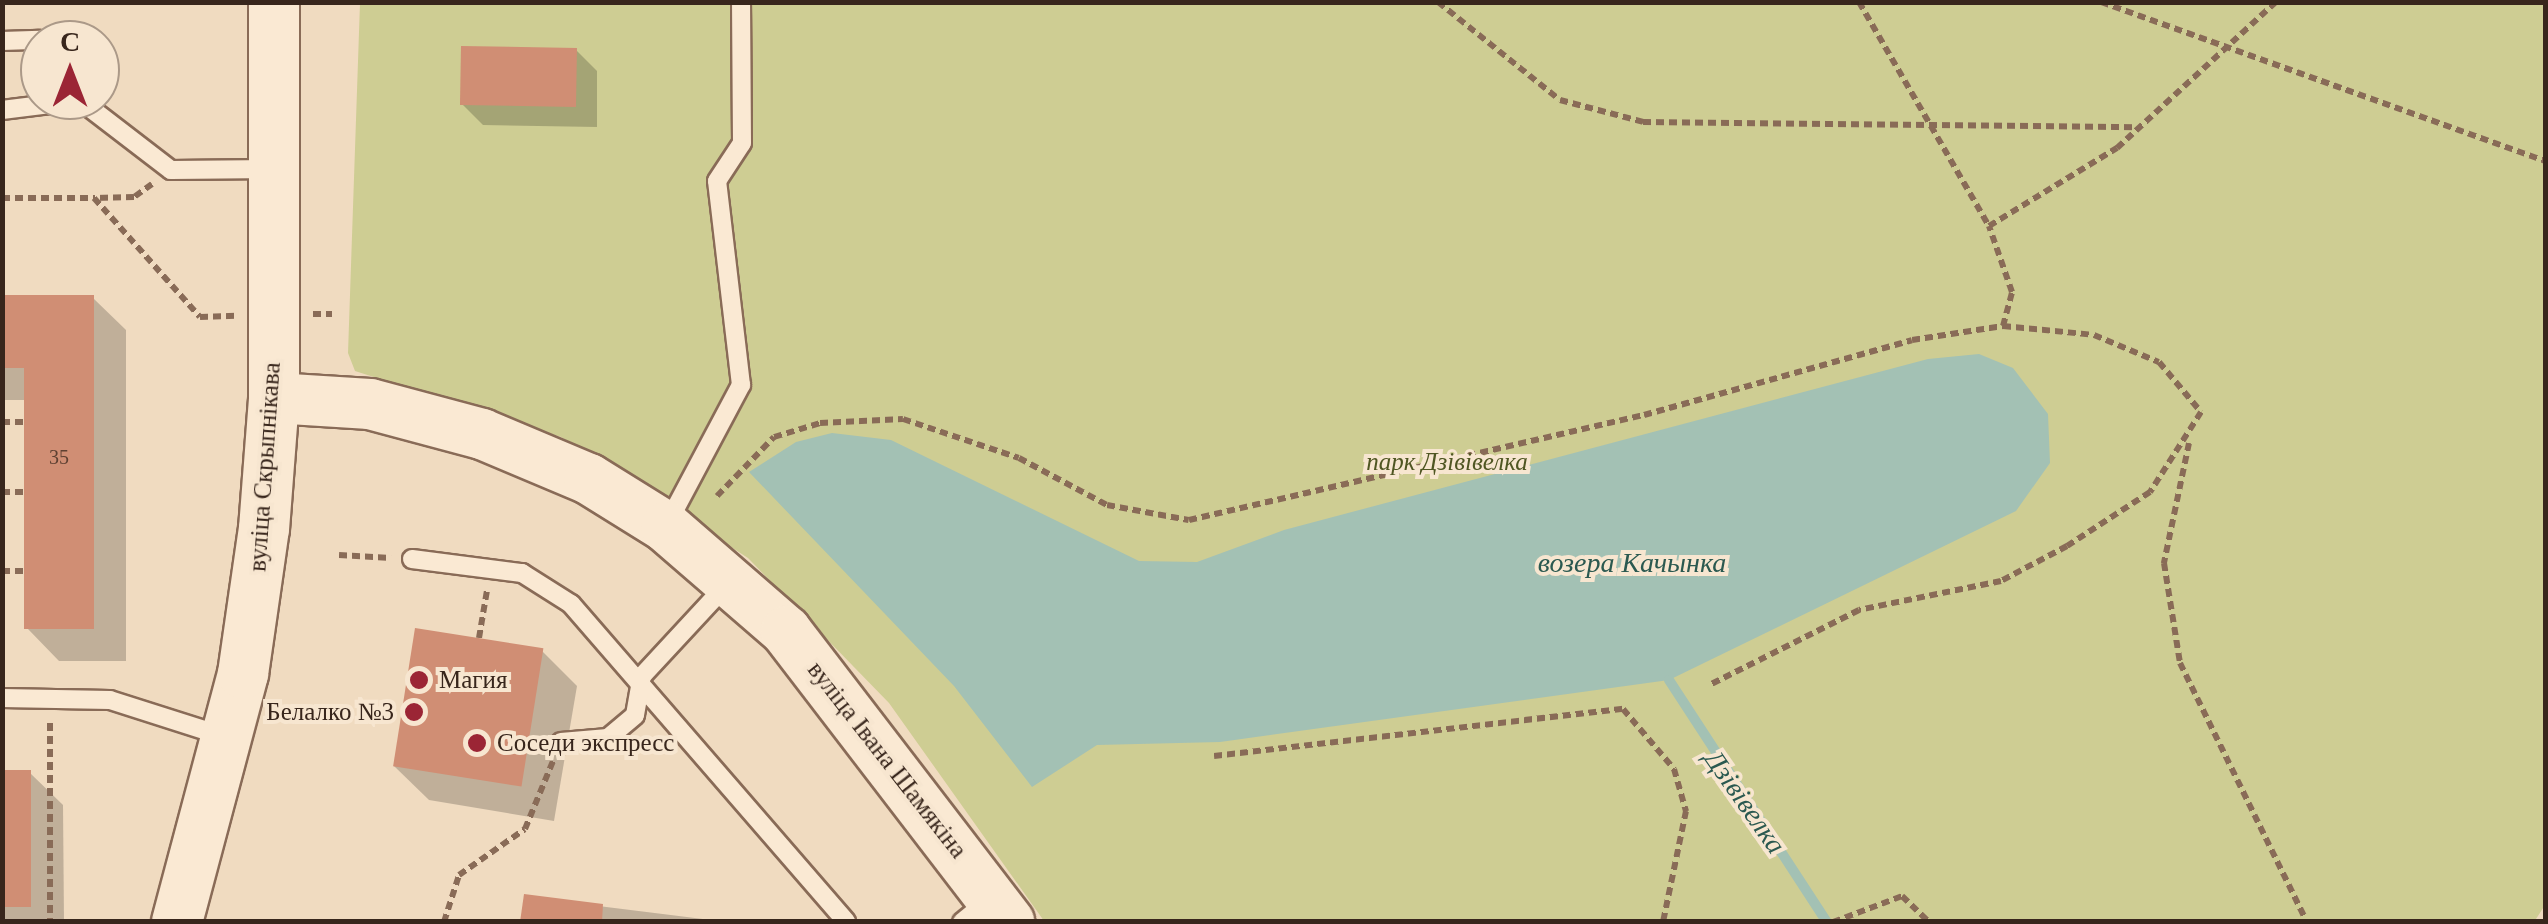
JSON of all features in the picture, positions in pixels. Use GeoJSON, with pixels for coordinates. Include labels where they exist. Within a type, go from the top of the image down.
{"type":"FeatureCollection","features":[{"type":"Feature","properties":{"kind":"main road","name":"вуліца Скрыпнікава"},"geometry":{"type":"LineString","coordinates":[[177,922],[228,737],[264,529],[274,398],[274,2]]}},
{"type":"Feature","properties":{"kind":"main road","name":"вуліца Івана Шамякіна"},"geometry":{"type":"LineString","coordinates":[[274,398],[370,404],[482,434],[589,479],[666,526],[731,579],[866,724],[988,914]]}},
{"type":"Feature","properties":{"kind":"lane"},"geometry":{"type":"LineString","coordinates":[[666,526],[741,386],[718,181],[742,143],[741,2]]}},
{"type":"Feature","properties":{"kind":"lane"},"geometry":{"type":"LineString","coordinates":[[107,120],[171,170],[273,169]]}},
{"type":"Feature","properties":{"kind":"lane"},"geometry":{"type":"LineString","coordinates":[[412,559],[522,574],[571,604],[642,676],[846,922]]}},
{"type":"Feature","properties":{"kind":"lane"},"geometry":{"type":"LineString","coordinates":[[561,742],[608,738],[635,714],[642,676],[731,579]]}},
{"type":"Feature","properties":{"kind":"lane"},"geometry":{"type":"LineString","coordinates":[[2,698],[110,700],[228,737]]}},
{"type":"Feature","properties":{"kind":"path"},"geometry":{"type":"LineString","coordinates":[[1438,2],[1560,100],[1642,122],[2137,127]]}},
{"type":"Feature","properties":{"kind":"path"},"geometry":{"type":"LineString","coordinates":[[1858,2],[1989,226],[2012,292],[2003,326]]}},
{"type":"Feature","properties":{"kind":"path"},"geometry":{"type":"LineString","coordinates":[[2101,2],[2230,43],[2546,161]]}},
{"type":"Feature","properties":{"kind":"path"},"geometry":{"type":"LineString","coordinates":[[1989,226],[2137,127],[2276,2]]}},
{"type":"Feature","properties":{"kind":"path"},"geometry":{"type":"LineString","coordinates":[[2,198],[134,197],[171,170]]}},
{"type":"Feature","properties":{"kind":"path"},"geometry":{"type":"LineString","coordinates":[[94,198],[200,316]]}},
{"type":"Feature","properties":{"kind":"path"},"geometry":{"type":"LineString","coordinates":[[718,496],[774,437],[820,423],[903,419],[1004,452],[1106,504],[1189,520],[1644,415],[1912,340],[2003,326],[2094,335],[2159,362],[2202,412],[2189,442],[2164,563],[2180,663],[2306,922]]}},
{"type":"Feature","properties":{"kind":"path"},"geometry":{"type":"LineString","coordinates":[[2,422],[24,422]]}},
{"type":"Feature","properties":{"kind":"path"},"geometry":{"type":"LineString","coordinates":[[1708,685],[1858,610],[2001,581],[2150,492],[2189,442]]}},
{"type":"Feature","properties":{"kind":"path"},"geometry":{"type":"LineString","coordinates":[[2,492],[24,492]]}},
{"type":"Feature","properties":{"kind":"path"},"geometry":{"type":"LineString","coordinates":[[338,555],[412,559]]}},
{"type":"Feature","properties":{"kind":"path"},"geometry":{"type":"LineString","coordinates":[[479,638],[490,570]]}},
{"type":"Feature","properties":{"kind":"path"},"geometry":{"type":"LineString","coordinates":[[2,571],[24,571]]}},
{"type":"Feature","properties":{"kind":"path"},"geometry":{"type":"LineString","coordinates":[[50,696],[50,922]]}},
{"type":"Feature","properties":{"kind":"path"},"geometry":{"type":"LineString","coordinates":[[1214,756],[1622,710],[1674,769],[1686,810],[1663,922]]}},
{"type":"Feature","properties":{"kind":"path"},"geometry":{"type":"LineString","coordinates":[[444,922],[459,875],[525,829],[561,742]]}},
{"type":"Feature","properties":{"kind":"path"},"geometry":{"type":"LineString","coordinates":[[1833,922],[1845,913],[1902,896],[1929,922]]}},
{"type":"Feature","properties":{"kind":"green space","name":"парк Дзівівелка"},"geometry":{"type":"Polygon","coordinates":[[[360,3],[2545,3],[2545,905],[2534,922],[1044,921],[889,703],[748,558],[561,437],[355,371],[348,353],[360,3]]]}},
{"type":"Feature","properties":{"kind":"water","name":"возера Качынка"},"geometry":{"type":"Polygon","coordinates":[[[1979,354],[2013,368],[2048,414],[2050,463],[2016,511],[1669,680],[1220,742],[1097,745],[1032,787],[954,686],[749,472],[796,442],[832,433],[891,440],[1139,561],[1197,562],[1284,530],[1928,359],[1979,354]]]}},
{"type":"Feature","properties":{"kind":"building"},"geometry":{"type":"Polygon","coordinates":[[[461,46],[577,48],[576,107],[460,105],[461,46]]]}},
{"type":"Feature","properties":{"kind":"building"},"geometry":{"type":"Polygon","coordinates":[[[2,295],[94,295],[94,629],[24,629],[24,368],[2,368],[2,295]]]}},
{"type":"Feature","properties":{"kind":"building"},"geometry":{"type":"Polygon","coordinates":[[[415,628],[543,648],[521,787],[393,766],[415,628]]]}},
{"type":"Feature","properties":{"kind":"building"},"geometry":{"type":"Polygon","coordinates":[[[2,770],[31,770],[31,907],[2,907],[2,770]]]}},
{"type":"Feature","properties":{"kind":"building"},"geometry":{"type":"Polygon","coordinates":[[[524,894],[603,904],[602,922],[520,922],[524,894]]]}},
{"type":"Feature","properties":{"kind":"waterway","name":"Дзівівелка"},"geometry":{"type":"LineString","coordinates":[[1669,680],[1827,922]]}},
{"type":"Feature","properties":{"kind":"place","name":"Магия"},"geometry":{"type":"Point","coordinates":[419,680]}},
{"type":"Feature","properties":{"kind":"place","name":"Белалко №3"},"geometry":{"type":"Point","coordinates":[414,712]}},
{"type":"Feature","properties":{"kind":"place","name":"Соседи экспресс"},"geometry":{"type":"Point","coordinates":[477,743]}}]}
